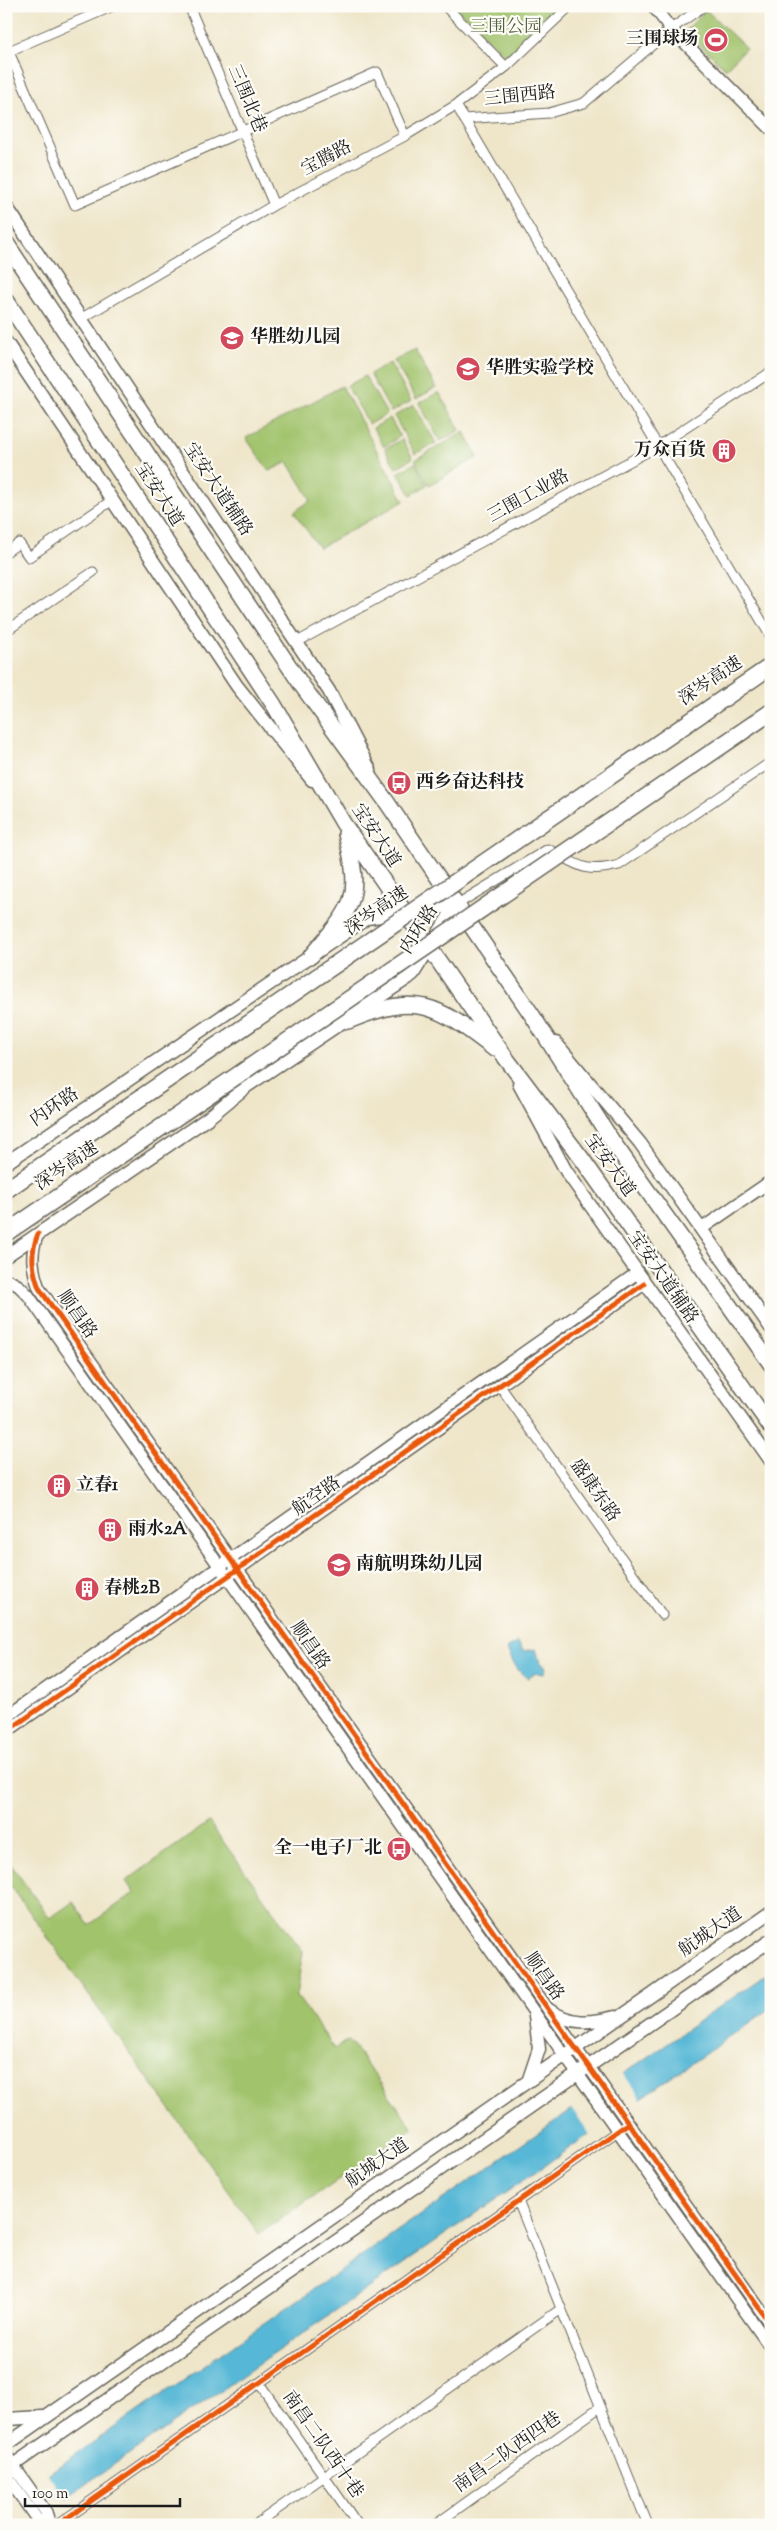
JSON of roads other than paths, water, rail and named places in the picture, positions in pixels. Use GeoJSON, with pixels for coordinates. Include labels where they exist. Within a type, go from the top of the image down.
{"type":"FeatureCollection","features":[{"type":"Feature","properties":{"kind":"highway","name":"深岑高速"},"geometry":{"type":"LineString","coordinates":[[6,1190],[771,666]]}},
{"type":"Feature","properties":{"kind":"highway","name":"深岑高速"},"geometry":{"type":"LineString","coordinates":[[6,1233],[771,712]]}},
{"type":"Feature","properties":{"kind":"main road","name":"宝安大道辅路"},"geometry":{"type":"LineString","coordinates":[[6,206],[329,691],[386,801]]}},
{"type":"Feature","properties":{"kind":"main road","name":"宝安大道"},"geometry":{"type":"LineString","coordinates":[[6,242],[303,687],[386,801],[532,1015],[612,1141],[771,1364]]}},
{"type":"Feature","properties":{"kind":"main road","name":"宝安大道"},"geometry":{"type":"LineString","coordinates":[[6,300],[274,705],[326,798],[404,913],[505,1057],[582,1159],[771,1427]]}},
{"type":"Feature","properties":{"kind":"main road"},"geometry":{"type":"LineString","coordinates":[[6,342],[237,686],[326,798]]}},
{"type":"Feature","properties":{"kind":"main road"},"geometry":{"type":"LineString","coordinates":[[311,956],[346,915],[352,901],[354,874],[343,823]]}},
{"type":"Feature","properties":{"kind":"main road","name":"内环路"},"geometry":{"type":"LineString","coordinates":[[6,1163],[367,918],[456,905]]}},
{"type":"Feature","properties":{"kind":"main road","name":"内环路"},"geometry":{"type":"LineString","coordinates":[[6,1256],[208,1118],[247,1086],[348,1021],[413,974],[456,905]]}},
{"type":"Feature","properties":{"kind":"main road"},"geometry":{"type":"LineString","coordinates":[[348,1021],[384,1007],[401,1004],[430,1007],[455,1019],[505,1057]]}},
{"type":"Feature","properties":{"kind":"main road"},"geometry":{"type":"LineString","coordinates":[[532,1015],[628,1127],[771,1328]]}},
{"type":"Feature","properties":{"kind":"main road","name":"宝安大道辅路"},"geometry":{"type":"LineString","coordinates":[[505,1057],[566,1171],[644,1284],[771,1461]]}},
{"type":"Feature","properties":{"kind":"main road","name":"航城大道"},"geometry":{"type":"LineString","coordinates":[[6,2445],[771,1912]]}},
{"type":"Feature","properties":{"kind":"main road"},"geometry":{"type":"LineString","coordinates":[[11,2471],[588,2065],[771,1940]]}},
{"type":"Feature","properties":{"kind":"main road"},"geometry":{"type":"LineString","coordinates":[[549,2010],[566,2020],[577,2022],[587,2022],[622,2015]]}},
{"type":"Feature","properties":{"kind":"main road"},"geometry":{"type":"LineString","coordinates":[[529,2080],[539,2048],[535,2016]]}},
{"type":"Feature","properties":{"kind":"main road"},"geometry":{"type":"LineString","coordinates":[[6,2419],[36,2418],[50,2414]]}},
{"type":"Feature","properties":{"kind":"street"},"geometry":{"type":"LineString","coordinates":[[113,6],[8,48],[75,205],[377,72],[405,136]]}},
{"type":"Feature","properties":{"kind":"street","name":"三围北巷"},"geometry":{"type":"LineString","coordinates":[[189,6],[274,205]]}},
{"type":"Feature","properties":{"kind":"street"},"geometry":{"type":"LineString","coordinates":[[446,6],[506,68]]}},
{"type":"Feature","properties":{"kind":"street","name":"宝腾路"},"geometry":{"type":"LineString","coordinates":[[82,318],[274,205],[405,136],[456,105],[506,68],[570,6]]}},
{"type":"Feature","properties":{"kind":"street"},"geometry":{"type":"LineString","coordinates":[[653,6],[671,29],[771,128]]}},
{"type":"Feature","properties":{"kind":"street","name":"三围西路"},"geometry":{"type":"LineString","coordinates":[[464,119],[550,113],[584,103],[671,29],[704,6]]}},
{"type":"Feature","properties":{"kind":"street"},"geometry":{"type":"LineString","coordinates":[[456,105],[771,637]]}},
{"type":"Feature","properties":{"kind":"street","name":"三围工业路"},"geometry":{"type":"LineString","coordinates":[[297,642],[658,446],[771,372]]}},
{"type":"Feature","properties":{"kind":"street"},"geometry":{"type":"LineString","coordinates":[[6,552],[19,543],[29,557],[111,501]]}},
{"type":"Feature","properties":{"kind":"street"},"geometry":{"type":"LineString","coordinates":[[6,631],[93,572]]}},
{"type":"Feature","properties":{"kind":"street"},"geometry":{"type":"LineString","coordinates":[[456,905],[548,849],[585,869],[600,870],[619,866],[771,762]]}},
{"type":"Feature","properties":{"kind":"street"},"geometry":{"type":"LineString","coordinates":[[6,1158],[23,1152]]}},
{"type":"Feature","properties":{"kind":"street"},"geometry":{"type":"LineString","coordinates":[[702,1229],[771,1181]]}},
{"type":"Feature","properties":{"kind":"street","name":"顺昌路"},"geometry":{"type":"LineString","coordinates":[[38,1234],[33,1247],[32,1262],[40,1288],[627,2120]]}},
{"type":"Feature","properties":{"kind":"street","name":"航空路"},"geometry":{"type":"LineString","coordinates":[[6,1717],[637,1273]]}},
{"type":"Feature","properties":{"kind":"street","name":"顺昌路"},"geometry":{"type":"LineString","coordinates":[[6,1279],[28,1295],[615,2129]]}},
{"type":"Feature","properties":{"kind":"street","name":"航空路"},"geometry":{"type":"LineString","coordinates":[[6,1732],[644,1284]]}},
{"type":"Feature","properties":{"kind":"street","name":"盛康东路"},"geometry":{"type":"LineString","coordinates":[[500,1386],[662,1615]]}},
{"type":"Feature","properties":{"kind":"street"},"geometry":{"type":"LineString","coordinates":[[57,2525],[518,2201],[627,2120],[771,2325]]}},
{"type":"Feature","properties":{"kind":"street"},"geometry":{"type":"LineString","coordinates":[[615,2129],[771,2348]]}},
{"type":"Feature","properties":{"kind":"street"},"geometry":{"type":"LineString","coordinates":[[518,2201],[648,2525]]}},
{"type":"Feature","properties":{"kind":"street"},"geometry":{"type":"LineString","coordinates":[[255,2525],[561,2309]]}},
{"type":"Feature","properties":{"kind":"street","name":"南昌二队西十巷"},"geometry":{"type":"LineString","coordinates":[[259,2383],[358,2525]]}},
{"type":"Feature","properties":{"kind":"street","name":"南昌二队西四巷"},"geometry":{"type":"LineString","coordinates":[[435,2525],[600,2407]]}},
{"type":"Feature","properties":{"kind":"street"},"geometry":{"type":"LineString","coordinates":[[11,2471],[42,2518],[50,2525]]}},
{"type":"Feature","properties":{"kind":"water"},"geometry":{"type":"Polygon","coordinates":[[[518,1642],[523,1651],[536,1649],[540,1663],[546,1667],[544,1674],[536,1673],[528,1678],[518,1669],[512,1661],[507,1648],[518,1642]]]}},
{"type":"Feature","properties":{"kind":"water"},"geometry":{"type":"Polygon","coordinates":[[[771,1971],[771,2008],[27,2525],[6,2525],[6,2503],[771,1971]]]}},
{"type":"Feature","properties":{"kind":"place","name":"三围球场"},"geometry":{"type":"Point","coordinates":[716,40]}},
{"type":"Feature","properties":{"kind":"place","name":"华胜幼儿园"},"geometry":{"type":"Point","coordinates":[232,338]}},
{"type":"Feature","properties":{"kind":"place","name":"华胜实验学校"},"geometry":{"type":"Point","coordinates":[468,369]}},
{"type":"Feature","properties":{"kind":"place","name":"万众百货"},"geometry":{"type":"Point","coordinates":[724,451]}},
{"type":"Feature","properties":{"kind":"place","name":"西乡奋达科技"},"geometry":{"type":"Point","coordinates":[399,783]}},
{"type":"Feature","properties":{"kind":"place","name":"立春1"},"geometry":{"type":"Point","coordinates":[59,1486]}},
{"type":"Feature","properties":{"kind":"place","name":"雨水2A"},"geometry":{"type":"Point","coordinates":[110,1530]}},
{"type":"Feature","properties":{"kind":"place","name":"南航明珠幼儿园"},"geometry":{"type":"Point","coordinates":[339,1565]}},
{"type":"Feature","properties":{"kind":"place","name":"春桃2B"},"geometry":{"type":"Point","coordinates":[87,1589]}},
{"type":"Feature","properties":{"kind":"place","name":"全一电子厂北"},"geometry":{"type":"Point","coordinates":[399,1849]}},
{"type":"Feature","properties":{"kind":"park label","name":"三围公园"},"geometry":{"type":"Point","coordinates":[506,28]}}]}
